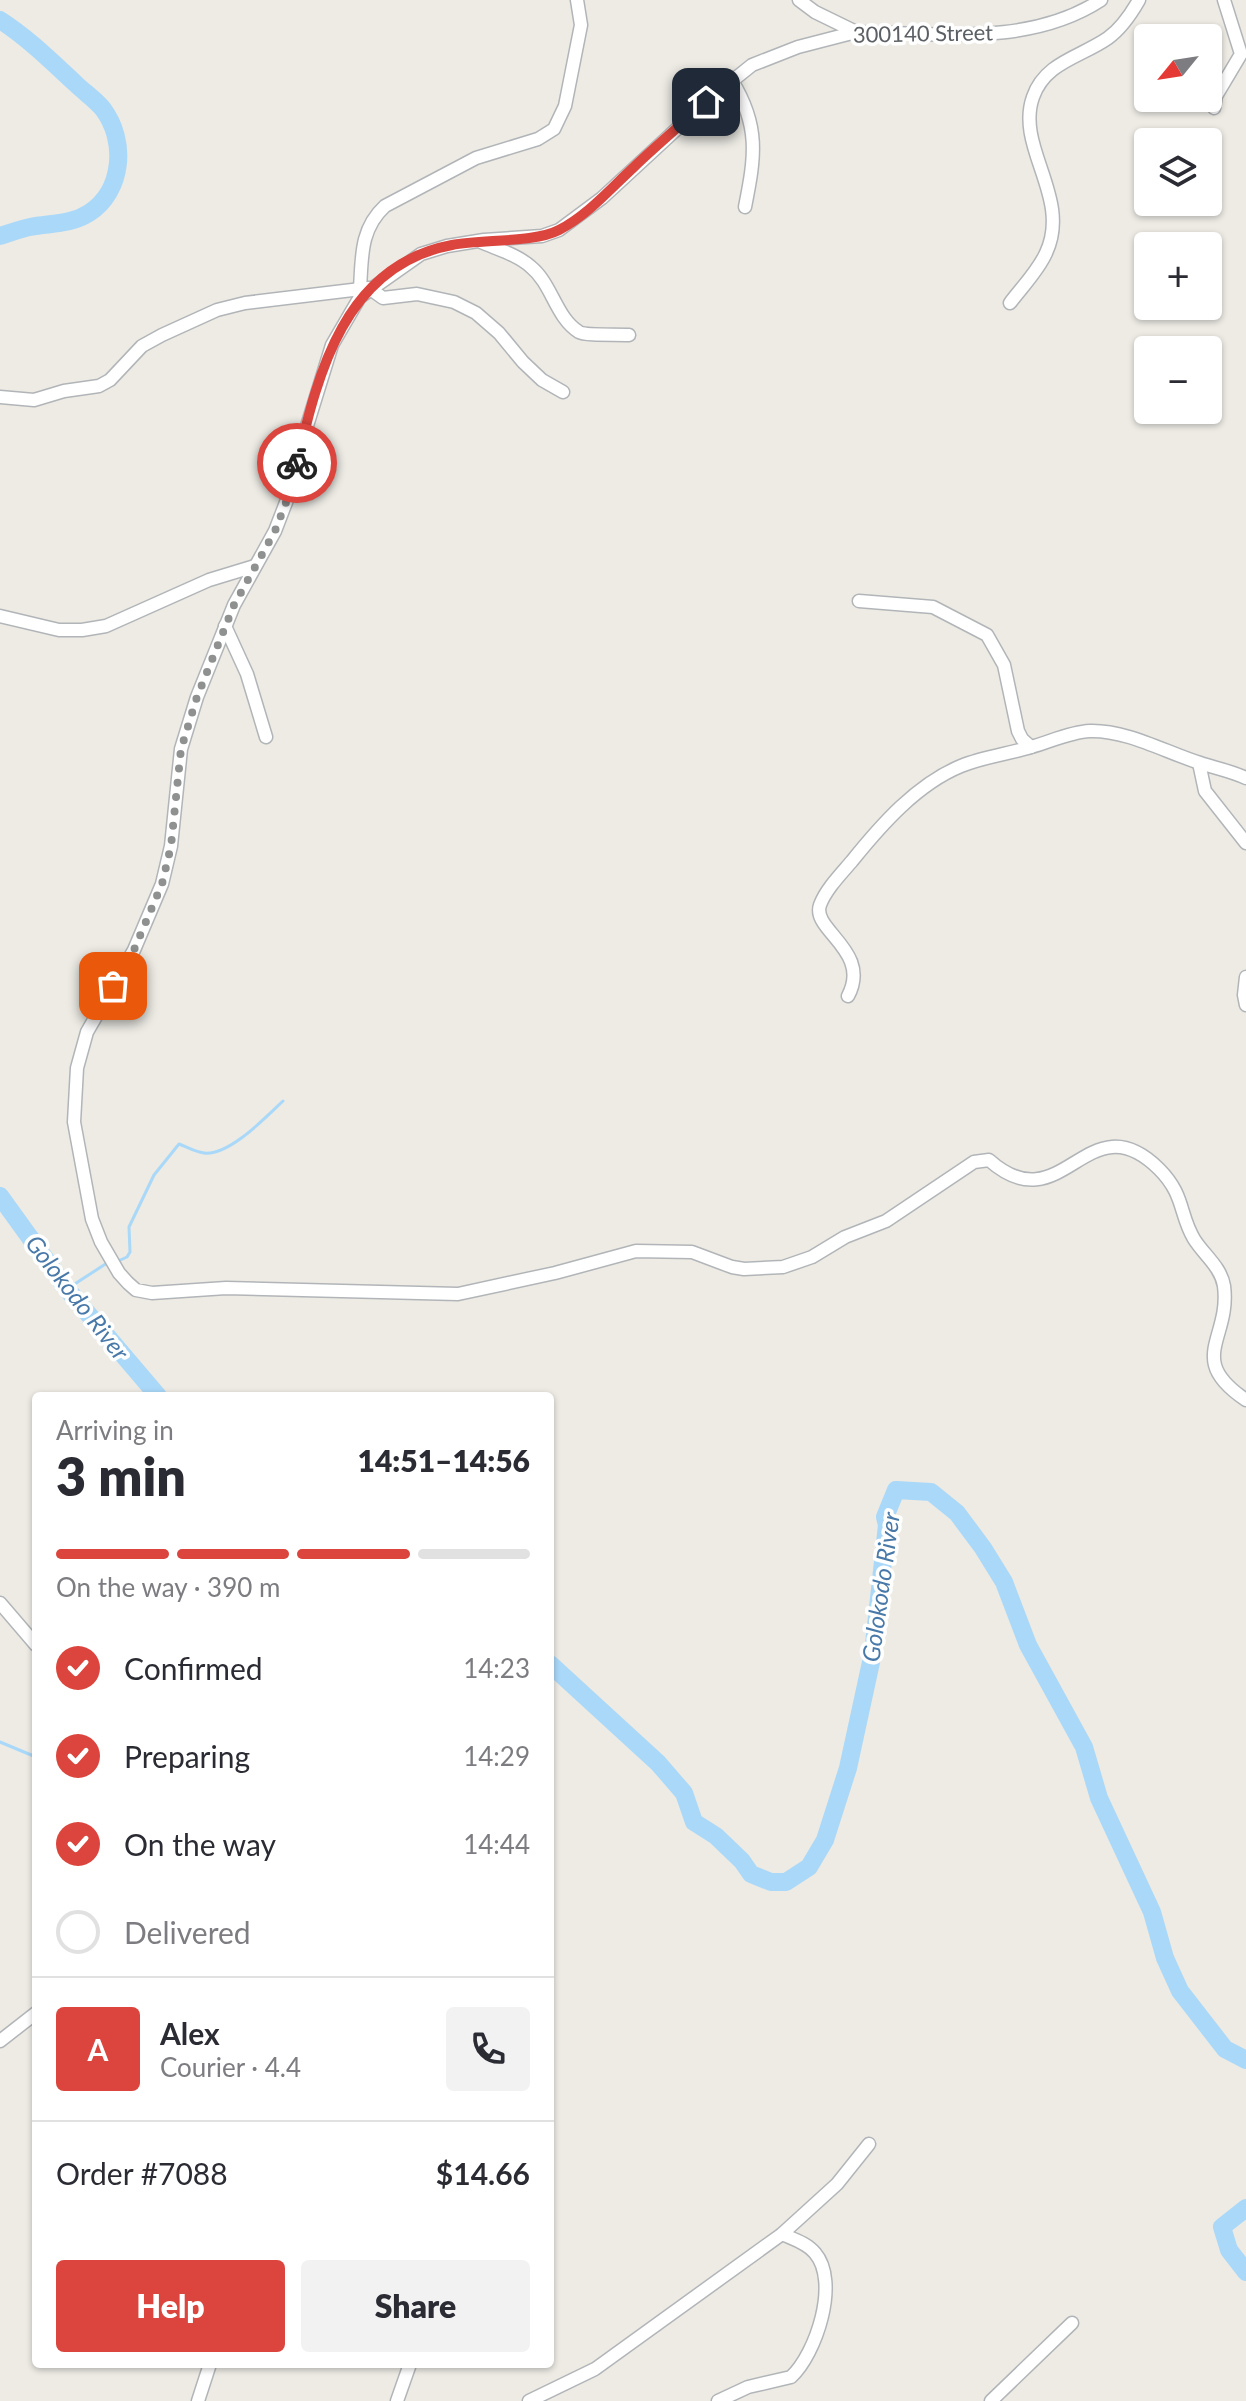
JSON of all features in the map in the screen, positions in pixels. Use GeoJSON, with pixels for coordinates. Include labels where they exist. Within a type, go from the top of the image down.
{"type":"FeatureCollection","features":[{"type":"Feature","properties":{"kind":"street"},"geometry":{"type":"LineString","coordinates":[[365,289],[365,233],[375,215],[385,206],[476,158],[538,139],[554,129],[565,106],[581,25],[577,0]]}},
{"type":"Feature","properties":{"kind":"street"},"geometry":{"type":"LineString","coordinates":[[799,0],[815,12],[856,32]]}},
{"type":"Feature","properties":{"kind":"street"},"geometry":{"type":"LineString","coordinates":[[1084,0],[1100,1]]}},
{"type":"Feature","properties":{"kind":"street"},"geometry":{"type":"LineString","coordinates":[[1010,303],[1041,263],[1051,235],[1052,211],[1048,186],[1028,122],[1034,94],[1039,83],[1058,65],[1112,36],[1139,0]]}},
{"type":"Feature","properties":{"kind":"street"},"geometry":{"type":"LineString","coordinates":[[1222,86],[1241,54],[1224,0]]}},
{"type":"Feature","properties":{"kind":"street","name":"300140 Street"},"geometry":{"type":"LineString","coordinates":[[1100,1],[1042,26],[1009,32],[856,32],[834,35],[767,57],[732,81],[602,198],[559,230],[542,236],[478,241],[421,254],[365,289],[332,345],[290,492],[275,531],[225,626],[197,697],[183,741],[174,796],[171,846],[156,903],[134,950],[87,1032],[77,1068],[74,1122],[92,1219],[101,1242],[119,1273],[136,1290],[165,1294],[226,1288],[458,1294],[636,1251],[692,1252],[732,1267],[783,1267],[812,1257],[845,1237],[886,1221],[974,1162],[989,1160],[1013,1178],[1043,1179],[1103,1147],[1120,1145],[1138,1153],[1168,1180],[1182,1203],[1195,1240],[1221,1277],[1225,1304],[1215,1346],[1214,1366],[1225,1383],[1246,1400]]}},
{"type":"Feature","properties":{"kind":"street"},"geometry":{"type":"LineString","coordinates":[[732,81],[751,117],[752,159],[745,207]]}},
{"type":"Feature","properties":{"kind":"street"},"geometry":{"type":"LineString","coordinates":[[478,241],[531,266],[580,333],[589,336],[601,333],[629,335]]}},
{"type":"Feature","properties":{"kind":"street"},"geometry":{"type":"LineString","coordinates":[[0,397],[34,400],[64,391],[99,386],[110,380],[142,346],[217,310],[273,299],[365,289],[383,298],[400,294],[437,297],[476,313],[542,380],[563,392]]}},
{"type":"Feature","properties":{"kind":"street"},"geometry":{"type":"LineString","coordinates":[[0,616],[59,630],[106,626],[209,580],[255,566]]}},
{"type":"Feature","properties":{"kind":"street"},"geometry":{"type":"LineString","coordinates":[[859,601],[933,607],[987,635],[1004,665],[1018,731],[1031,747]]}},
{"type":"Feature","properties":{"kind":"street"},"geometry":{"type":"LineString","coordinates":[[225,626],[247,674],[266,737]]}},
{"type":"Feature","properties":{"kind":"street"},"geometry":{"type":"LineString","coordinates":[[848,996],[855,981],[854,970],[824,923],[819,905],[873,834],[933,782],[962,766],[1076,733],[1101,732],[1147,744],[1246,778]]}},
{"type":"Feature","properties":{"kind":"street"},"geometry":{"type":"LineString","coordinates":[[1199,763],[1205,791],[1246,843]]}},
{"type":"Feature","properties":{"kind":"street"},"geometry":{"type":"LineString","coordinates":[[1246,977],[1246,1005]]}},
{"type":"Feature","properties":{"kind":"street"},"geometry":{"type":"LineString","coordinates":[[0,1603],[32,1640]]}},
{"type":"Feature","properties":{"kind":"street"},"geometry":{"type":"LineString","coordinates":[[0,2041],[32,2016]]}},
{"type":"Feature","properties":{"kind":"street"},"geometry":{"type":"LineString","coordinates":[[529,2401],[595,2369],[782,2234],[837,2184],[869,2144]]}},
{"type":"Feature","properties":{"kind":"street"},"geometry":{"type":"LineString","coordinates":[[718,2401],[748,2387],[791,2377],[807,2354],[824,2311],[826,2294],[822,2265],[805,2244],[782,2234]]}},
{"type":"Feature","properties":{"kind":"street"},"geometry":{"type":"LineString","coordinates":[[991,2401],[1072,2323]]}},
{"type":"Feature","properties":{"kind":"street"},"geometry":{"type":"LineString","coordinates":[[198,2401],[209,2368]]}},
{"type":"Feature","properties":{"kind":"street"},"geometry":{"type":"LineString","coordinates":[[397,2401],[409,2368]]}},
{"type":"Feature","properties":{"kind":"waterway","name":"Golokodo River"},"geometry":{"type":"LineString","coordinates":[[0,20],[30,42],[100,106],[111,122],[118,150],[115,179],[100,204],[89,213],[68,222],[30,227],[0,236]]}},
{"type":"Feature","properties":{"kind":"waterway"},"geometry":{"type":"LineString","coordinates":[[116,1262],[130,1252],[129,1227],[154,1175],[179,1144],[204,1153],[224,1148],[236,1142],[283,1101]]}},
{"type":"Feature","properties":{"kind":"waterway","name":"Golokodo River"},"geometry":{"type":"LineString","coordinates":[[0,1196],[67,1289],[155,1392]]}},
{"type":"Feature","properties":{"kind":"waterway"},"geometry":{"type":"LineString","coordinates":[[67,1289],[107,1263]]}},
{"type":"Feature","properties":{"kind":"waterway","name":"Golokodo River"},"geometry":{"type":"LineString","coordinates":[[554,1668],[658,1763],[684,1793],[694,1822],[716,1836],[751,1874],[771,1882],[786,1882],[809,1867],[825,1840],[848,1768],[873,1653],[887,1525],[885,1517],[896,1490],[931,1492],[957,1513],[1004,1582],[1028,1645],[1084,1747],[1099,1798],[1152,1912],[1165,1958],[1180,1991],[1225,2049],[1246,2060]]}},
{"type":"Feature","properties":{"kind":"waterway"},"geometry":{"type":"LineString","coordinates":[[0,1742],[32,1755]]}},
{"type":"Feature","properties":{"kind":"waterway","name":"Golokodo River"},"geometry":{"type":"LineString","coordinates":[[1246,2208],[1222,2227],[1229,2250],[1246,2272]]}},
{"type":"Feature","properties":{"kind":"way so far"},"geometry":{"type":"LineString","coordinates":[[113,986],[156,903],[167,867],[181,749],[197,697],[234,605],[275,531],[297,463]]}},
{"type":"Feature","properties":{"kind":"route"},"geometry":{"type":"LineString","coordinates":[[297,463],[332,345],[360,297],[369,288],[421,254],[447,246],[542,236],[559,230],[602,198],[706,102]]}}]}
